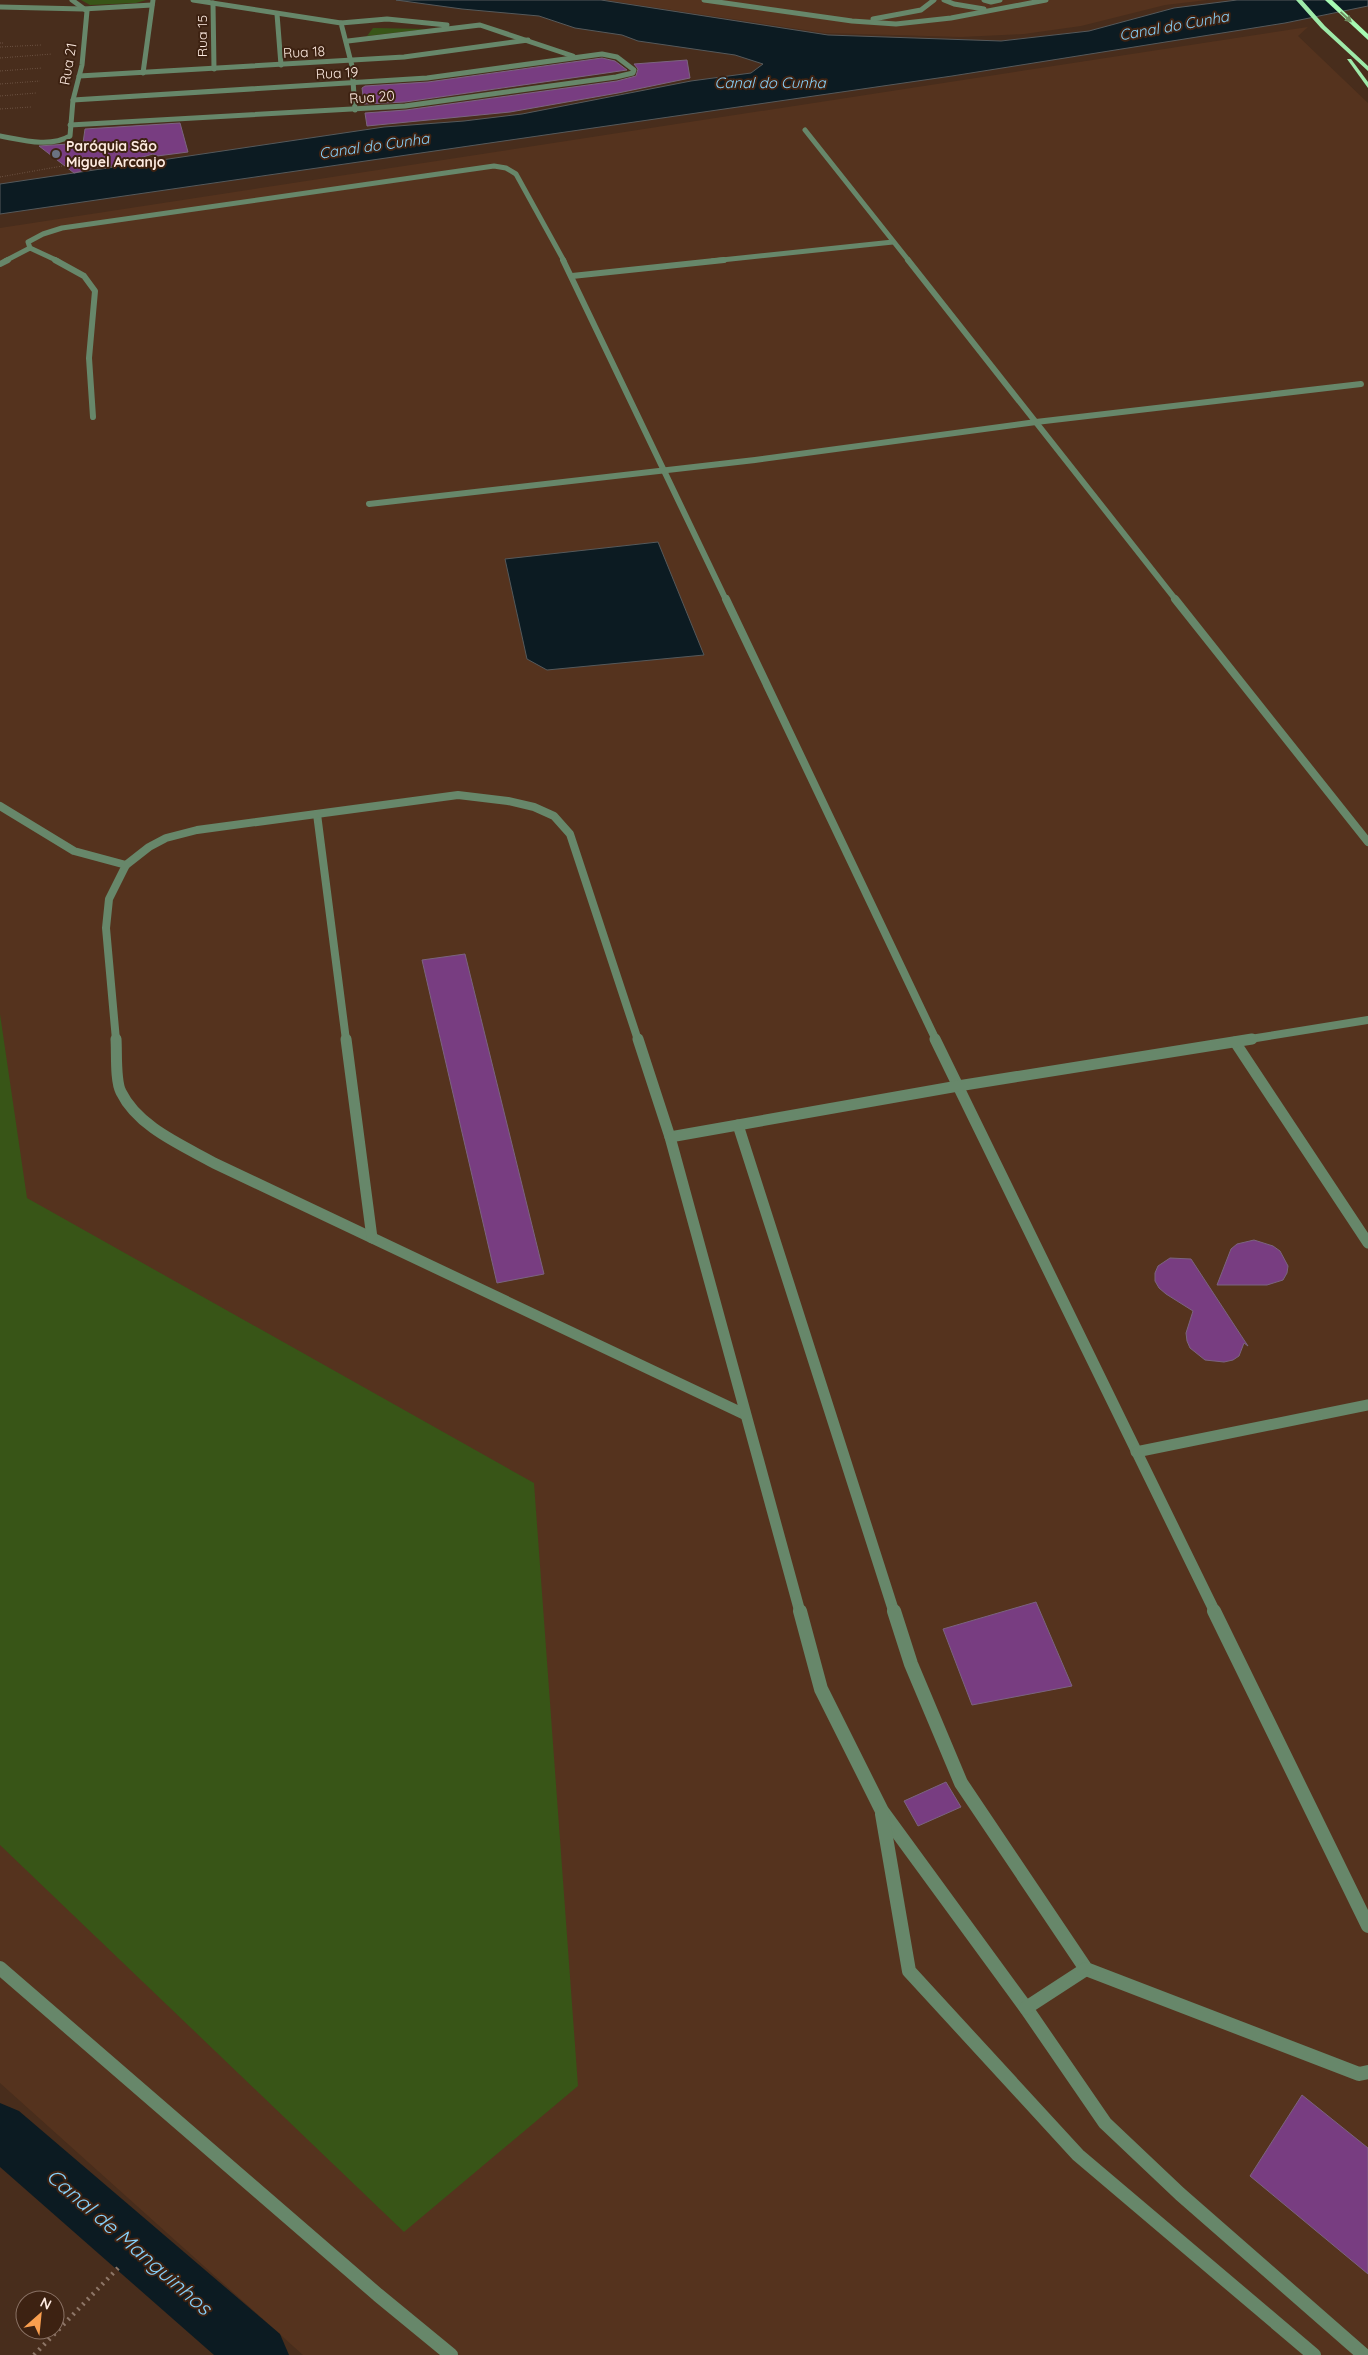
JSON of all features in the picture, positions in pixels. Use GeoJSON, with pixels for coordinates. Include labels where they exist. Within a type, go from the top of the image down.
{"type":"FeatureCollection","features":[{"type":"Feature","properties":{"kind":"highway"},"geometry":{"type":"LineString","coordinates":[[1299,0],[1323,27],[1368,69]]}},
{"type":"Feature","properties":{"kind":"highway"},"geometry":{"type":"LineString","coordinates":[[1328,0],[1366,36]]}},
{"type":"Feature","properties":{"kind":"highway"},"geometry":{"type":"LineString","coordinates":[[1333,37],[1368,86]]}},
{"type":"Feature","properties":{"kind":"street"},"geometry":{"type":"LineString","coordinates":[[72,0],[83,9]]}},
{"type":"Feature","properties":{"kind":"street"},"geometry":{"type":"LineString","coordinates":[[193,0],[341,23],[398,19],[460,27]]}},
{"type":"Feature","properties":{"kind":"street"},"geometry":{"type":"LineString","coordinates":[[704,0],[852,21],[888,24],[923,22],[998,10],[1021,2],[1046,0]]}},
{"type":"Feature","properties":{"kind":"street"},"geometry":{"type":"LineString","coordinates":[[852,21],[911,13],[928,6],[934,0]]}},
{"type":"Feature","properties":{"kind":"street"},"geometry":{"type":"LineString","coordinates":[[944,0],[970,7],[998,10]]}},
{"type":"Feature","properties":{"kind":"street"},"geometry":{"type":"LineString","coordinates":[[984,0],[1000,0]]}},
{"type":"Feature","properties":{"kind":"street"},"geometry":{"type":"LineString","coordinates":[[0,6],[83,9],[152,2],[142,72]]}},
{"type":"Feature","properties":{"kind":"street","name":"Rua 15"},"geometry":{"type":"LineString","coordinates":[[214,3],[214,69]]}},
{"type":"Feature","properties":{"kind":"street","name":"Rua 21"},"geometry":{"type":"LineString","coordinates":[[0,136],[36,141],[54,141],[70,136],[73,100],[79,76],[87,11],[83,9]]}},
{"type":"Feature","properties":{"kind":"street"},"geometry":{"type":"LineString","coordinates":[[277,14],[281,65]]}},
{"type":"Feature","properties":{"kind":"street"},"geometry":{"type":"LineString","coordinates":[[341,23],[348,41],[355,84],[355,110]]}},
{"type":"Feature","properties":{"kind":"street"},"geometry":{"type":"LineString","coordinates":[[348,41],[460,27],[484,26],[576,57]]}},
{"type":"Feature","properties":{"kind":"street","name":"Rua 18"},"geometry":{"type":"LineString","coordinates":[[79,76],[404,57],[528,40]]}},
{"type":"Feature","properties":{"kind":"street","name":"Rua 19"},"geometry":{"type":"LineString","coordinates":[[73,100],[355,84],[427,78],[602,54]]}},
{"type":"Feature","properties":{"kind":"street","name":"Rua 20"},"geometry":{"type":"LineString","coordinates":[[70,124],[355,110],[414,104],[633,73],[634,70],[630,65],[617,57],[602,54]]}},
{"type":"Feature","properties":{"kind":"street"},"geometry":{"type":"LineString","coordinates":[[805,130],[1368,842]]}},
{"type":"Feature","properties":{"kind":"street"},"geometry":{"type":"LineString","coordinates":[[94,417],[89,358],[95,291],[92,282],[53,258],[30,248],[28,242],[62,228],[486,166],[510,168],[516,174],[572,276],[958,1086],[1368,1926]]}},
{"type":"Feature","properties":{"kind":"street"},"geometry":{"type":"LineString","coordinates":[[572,276],[893,242]]}},
{"type":"Feature","properties":{"kind":"street"},"geometry":{"type":"LineString","coordinates":[[0,264],[30,248]]}},
{"type":"Feature","properties":{"kind":"street"},"geometry":{"type":"LineString","coordinates":[[368,504],[664,471],[1036,422],[1361,384]]}},
{"type":"Feature","properties":{"kind":"street"},"geometry":{"type":"LineString","coordinates":[[744,1414],[214,1163],[164,1136],[136,1113],[120,1091],[106,928],[109,899],[126,865],[149,847],[166,838],[196,830],[458,795],[499,798],[554,816],[570,834],[670,1137],[820,1689],[882,1811],[1026,2008],[1106,2124],[1180,2194],[1364,2355]]}},
{"type":"Feature","properties":{"kind":"street"},"geometry":{"type":"LineString","coordinates":[[0,806],[74,850],[126,865]]}},
{"type":"Feature","properties":{"kind":"street"},"geometry":{"type":"LineString","coordinates":[[317,814],[372,1238]]}},
{"type":"Feature","properties":{"kind":"street"},"geometry":{"type":"LineString","coordinates":[[670,1137],[958,1086],[1368,1020]]}},
{"type":"Feature","properties":{"kind":"street"},"geometry":{"type":"LineString","coordinates":[[1235,1042],[1368,1243]]}},
{"type":"Feature","properties":{"kind":"street"},"geometry":{"type":"LineString","coordinates":[[738,1125],[911,1664],[961,1783],[1086,1969],[1359,2074],[1368,2072]]}},
{"type":"Feature","properties":{"kind":"street"},"geometry":{"type":"LineString","coordinates":[[1136,1452],[1368,1405]]}},
{"type":"Feature","properties":{"kind":"street"},"geometry":{"type":"LineString","coordinates":[[882,1811],[909,1971],[1078,2155],[1314,2355]]}},
{"type":"Feature","properties":{"kind":"street"},"geometry":{"type":"LineString","coordinates":[[0,1968],[378,2295],[451,2355]]}},
{"type":"Feature","properties":{"kind":"street"},"geometry":{"type":"LineString","coordinates":[[1026,2008],[1086,1969]]}},
{"type":"Feature","properties":{"kind":"path"},"geometry":{"type":"LineString","coordinates":[[0,47],[41,46]]}},
{"type":"Feature","properties":{"kind":"path"},"geometry":{"type":"LineString","coordinates":[[0,58],[52,54]]}},
{"type":"Feature","properties":{"kind":"path"},"geometry":{"type":"LineString","coordinates":[[0,71],[42,68]]}},
{"type":"Feature","properties":{"kind":"path"},"geometry":{"type":"LineString","coordinates":[[0,84],[40,81]]}},
{"type":"Feature","properties":{"kind":"path"},"geometry":{"type":"LineString","coordinates":[[0,96],[36,94]]}},
{"type":"Feature","properties":{"kind":"path"},"geometry":{"type":"LineString","coordinates":[[0,109],[31,107]]}},
{"type":"Feature","properties":{"kind":"path"},"geometry":{"type":"LineString","coordinates":[[34,2355],[119,2267]]}},
{"type":"Feature","properties":{"kind":"shaded area"},"geometry":{"type":"Polygon","coordinates":[[[606,0],[1207,0],[1165,5],[1081,26],[1024,34],[961,37],[825,33],[606,0]]]}},
{"type":"Feature","properties":{"kind":"shaded area"},"geometry":{"type":"Polygon","coordinates":[[[1308,27],[1298,36],[1368,103],[1368,2355],[303,2355],[0,2083],[0,228],[1308,27]]]}},
{"type":"Feature","properties":{"kind":"green space"},"geometry":{"type":"Polygon","coordinates":[[[81,0],[146,0],[136,3],[90,5],[81,0]]]}},
{"type":"Feature","properties":{"kind":"green space"},"geometry":{"type":"Polygon","coordinates":[[[373,28],[427,29],[367,36],[373,28]]]}},
{"type":"Feature","properties":{"kind":"green space"},"geometry":{"type":"Polygon","coordinates":[[[0,1014],[27,1198],[534,1483],[578,2086],[404,2232],[0,1845],[0,1014]]]}},
{"type":"Feature","properties":{"kind":"water","name":"Canal do Cunha"},"geometry":{"type":"Polygon","coordinates":[[[396,0],[601,0],[828,35],[1001,41],[1089,31],[1174,8],[1237,0],[1368,0],[1368,6],[1285,23],[952,76],[0,214],[0,184],[384,127],[464,121],[522,114],[691,81],[751,73],[763,64],[735,55],[638,41],[622,35],[575,28],[539,16],[462,9],[396,0]]]}},
{"type":"Feature","properties":{"kind":"water"},"geometry":{"type":"Polygon","coordinates":[[[658,542],[704,655],[547,670],[527,659],[505,559],[658,542]]]}},
{"type":"Feature","properties":{"kind":"building"},"geometry":{"type":"Polygon","coordinates":[[[602,58],[615,61],[627,70],[405,102],[364,104],[362,88],[365,86],[428,82],[602,58]]]}},
{"type":"Feature","properties":{"kind":"building"},"geometry":{"type":"Polygon","coordinates":[[[687,60],[690,78],[618,93],[510,112],[367,126],[365,113],[406,110],[617,81],[636,76],[638,69],[634,64],[687,60]]]}},
{"type":"Feature","properties":{"kind":"building"},"geometry":{"type":"Polygon","coordinates":[[[180,123],[188,152],[157,156],[153,154],[105,168],[102,166],[74,173],[39,146],[83,143],[85,129],[180,123]]]}},
{"type":"Feature","properties":{"kind":"building"},"geometry":{"type":"Polygon","coordinates":[[[465,954],[544,1274],[497,1283],[422,960],[465,954]]]}},
{"type":"Feature","properties":{"kind":"building"},"geometry":{"type":"Polygon","coordinates":[[[1254,1240],[1273,1246],[1280,1251],[1288,1266],[1283,1280],[1267,1285],[1217,1285],[1231,1249],[1237,1244],[1254,1240]]]}},
{"type":"Feature","properties":{"kind":"building"},"geometry":{"type":"Polygon","coordinates":[[[1170,1258],[1191,1259],[1248,1346],[1244,1343],[1239,1356],[1233,1360],[1224,1362],[1205,1360],[1190,1348],[1186,1333],[1193,1311],[1166,1294],[1155,1281],[1155,1273],[1158,1266],[1170,1258]]]}},
{"type":"Feature","properties":{"kind":"building"},"geometry":{"type":"Polygon","coordinates":[[[1036,1602],[1072,1686],[972,1705],[943,1629],[1036,1602]]]}},
{"type":"Feature","properties":{"kind":"building"},"geometry":{"type":"Polygon","coordinates":[[[946,1782],[961,1807],[918,1826],[904,1801],[946,1782]]]}},
{"type":"Feature","properties":{"kind":"building"},"geometry":{"type":"Polygon","coordinates":[[[1302,2095],[1368,2148],[1368,2274],[1250,2176],[1302,2095]]]}},
{"type":"Feature","properties":{"kind":"waterway","name":"Canal de Manguinhos"},"geometry":{"type":"LineString","coordinates":[[0,2130],[259,2355]]}},
{"type":"Feature","properties":{"kind":"place","name":"Paróquia São Miguel Arcanjo"},"geometry":{"type":"Point","coordinates":[56,154]}}]}
